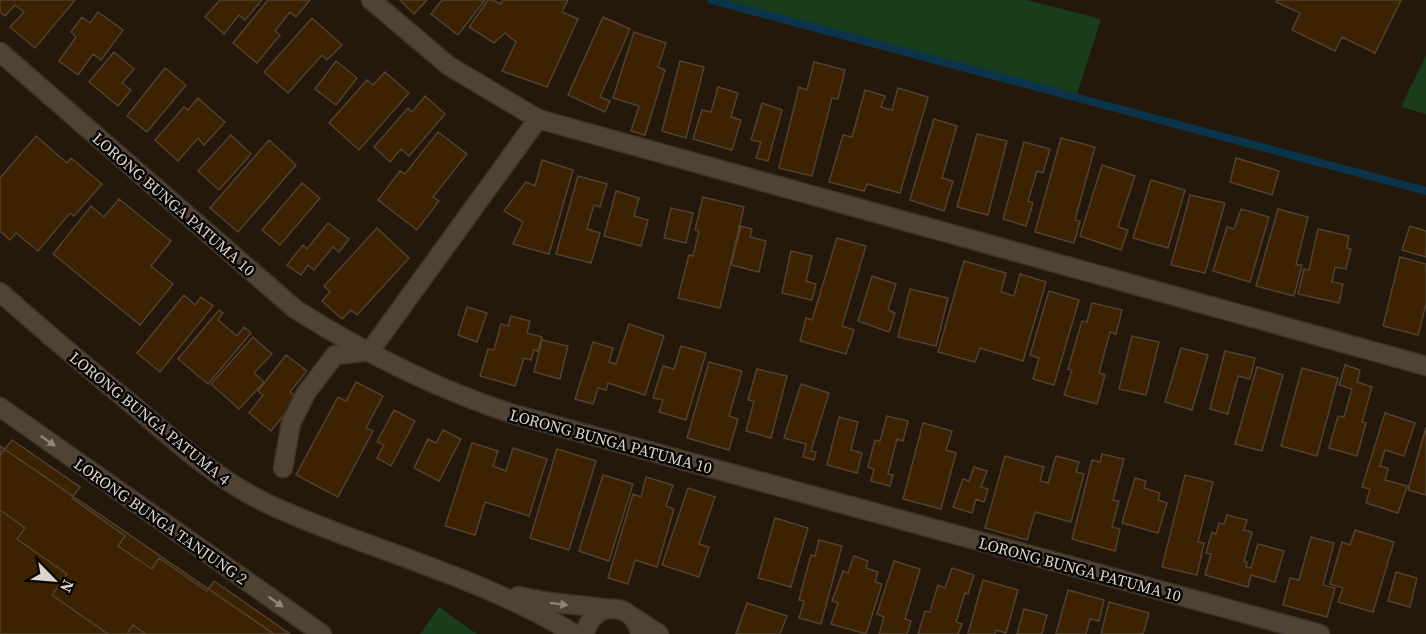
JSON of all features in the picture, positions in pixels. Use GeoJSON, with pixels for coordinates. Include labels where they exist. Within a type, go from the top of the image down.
{"type":"FeatureCollection","features":[{"type":"Feature","properties":{"kind":"street"},"geometry":{"type":"LineString","coordinates":[[371,0],[449,66],[538,119],[1426,366]]}},
{"type":"Feature","properties":{"kind":"street","name":"LORONG BUNGA PATUMA 10"},"geometry":{"type":"LineString","coordinates":[[0,52],[295,309],[326,329],[435,385],[513,414],[1320,634]]}},
{"type":"Feature","properties":{"kind":"street"},"geometry":{"type":"LineString","coordinates":[[283,468],[291,423],[306,393],[335,356],[370,351],[538,119]]}},
{"type":"Feature","properties":{"kind":"street","name":"LORONG BUNGA PATUMA 4"},"geometry":{"type":"LineString","coordinates":[[0,292],[187,452],[238,488],[290,514],[482,586]]}},
{"type":"Feature","properties":{"kind":"street","name":"LORONG BUNGA TANJUNG 2"},"geometry":{"type":"LineString","coordinates":[[0,407],[321,634]]}},
{"type":"Feature","properties":{"kind":"street"},"geometry":{"type":"LineString","coordinates":[[482,586],[549,602],[626,612],[658,634]]}},
{"type":"Feature","properties":{"kind":"street"},"geometry":{"type":"LineString","coordinates":[[482,586],[575,634]]}},
{"type":"Feature","properties":{"kind":"street"},"geometry":{"type":"LineString","coordinates":[[585,634],[587,625],[596,614],[611,609]]}},
{"type":"Feature","properties":{"kind":"street"},"geometry":{"type":"LineString","coordinates":[[632,616],[640,634]]}},
{"type":"Feature","properties":{"kind":"green space"},"geometry":{"type":"Polygon","coordinates":[[[711,0],[1026,0],[1101,19],[1076,97],[711,0]]]}},
{"type":"Feature","properties":{"kind":"green space"},"geometry":{"type":"Polygon","coordinates":[[[1426,55],[1426,114],[1401,107],[1426,55]]]}},
{"type":"Feature","properties":{"kind":"green space"},"geometry":{"type":"Polygon","coordinates":[[[439,607],[477,634],[420,634],[439,607]]]}},
{"type":"Feature","properties":{"kind":"building"},"geometry":{"type":"Polygon","coordinates":[[[0,0],[75,0],[35,48],[10,27],[24,12],[15,5],[5,16],[0,12],[0,0]]]}},
{"type":"Feature","properties":{"kind":"building"},"geometry":{"type":"Polygon","coordinates":[[[220,0],[262,0],[245,20],[239,15],[224,34],[205,17],[220,0]]]}},
{"type":"Feature","properties":{"kind":"building"},"geometry":{"type":"Polygon","coordinates":[[[268,0],[310,0],[296,17],[290,12],[275,31],[280,35],[257,63],[233,43],[268,0]]]}},
{"type":"Feature","properties":{"kind":"building"},"geometry":{"type":"Polygon","coordinates":[[[400,0],[427,0],[414,14],[400,0]]]}},
{"type":"Feature","properties":{"kind":"building"},"geometry":{"type":"Polygon","coordinates":[[[442,0],[485,0],[458,35],[431,14],[442,0]]]}},
{"type":"Feature","properties":{"kind":"building"},"geometry":{"type":"Polygon","coordinates":[[[488,0],[500,4],[503,0],[568,0],[562,12],[578,19],[547,87],[502,71],[516,42],[505,33],[494,43],[469,27],[488,0]]]}},
{"type":"Feature","properties":{"kind":"building"},"geometry":{"type":"Polygon","coordinates":[[[1277,0],[1401,0],[1375,53],[1342,37],[1335,51],[1292,30],[1300,13],[1276,2],[1277,0]]]}},
{"type":"Feature","properties":{"kind":"building"},"geometry":{"type":"Polygon","coordinates":[[[98,12],[123,30],[101,60],[93,54],[78,75],[59,61],[76,37],[71,32],[82,17],[90,23],[98,12]]]}},
{"type":"Feature","properties":{"kind":"building"},"geometry":{"type":"Polygon","coordinates":[[[603,17],[630,29],[600,97],[610,101],[605,112],[568,95],[603,17]]]}},
{"type":"Feature","properties":{"kind":"building"},"geometry":{"type":"Polygon","coordinates":[[[312,18],[342,45],[327,60],[322,55],[288,93],[264,72],[312,18]]]}},
{"type":"Feature","properties":{"kind":"building"},"geometry":{"type":"Polygon","coordinates":[[[634,32],[666,43],[658,67],[665,70],[645,135],[631,131],[639,106],[613,98],[634,32]]]}},
{"type":"Feature","properties":{"kind":"building"},"geometry":{"type":"Polygon","coordinates":[[[114,52],[134,69],[122,83],[131,90],[118,106],[89,82],[114,52]]]}},
{"type":"Feature","properties":{"kind":"building"},"geometry":{"type":"Polygon","coordinates":[[[336,61],[357,78],[336,105],[315,89],[336,61]]]}},
{"type":"Feature","properties":{"kind":"building"},"geometry":{"type":"Polygon","coordinates":[[[680,61],[704,67],[686,138],[662,131],[680,61]]]}},
{"type":"Feature","properties":{"kind":"building"},"geometry":{"type":"Polygon","coordinates":[[[814,62],[845,70],[838,99],[832,98],[812,176],[779,168],[799,87],[807,90],[814,62]]]}},
{"type":"Feature","properties":{"kind":"building"},"geometry":{"type":"Polygon","coordinates":[[[165,68],[186,85],[147,132],[127,116],[165,68]]]}},
{"type":"Feature","properties":{"kind":"building"},"geometry":{"type":"Polygon","coordinates":[[[385,72],[409,93],[359,150],[329,123],[367,80],[373,85],[385,72]]]}},
{"type":"Feature","properties":{"kind":"building"},"geometry":{"type":"Polygon","coordinates":[[[718,87],[738,93],[731,117],[741,120],[732,150],[693,139],[702,110],[711,112],[718,87]]]}},
{"type":"Feature","properties":{"kind":"building"},"geometry":{"type":"Polygon","coordinates":[[[898,88],[928,97],[900,193],[867,184],[864,191],[829,182],[843,135],[852,137],[865,90],[885,96],[881,107],[892,110],[898,88]]]}},
{"type":"Feature","properties":{"kind":"building"},"geometry":{"type":"Polygon","coordinates":[[[425,96],[445,114],[409,156],[401,149],[390,162],[374,147],[408,108],[412,112],[425,96]]]}},
{"type":"Feature","properties":{"kind":"building"},"geometry":{"type":"Polygon","coordinates":[[[198,98],[225,122],[204,145],[198,138],[178,161],[155,140],[184,107],[188,110],[198,98]]]}},
{"type":"Feature","properties":{"kind":"building"},"geometry":{"type":"Polygon","coordinates":[[[762,103],[782,110],[768,161],[756,158],[761,142],[751,140],[762,103]]]}},
{"type":"Feature","properties":{"kind":"building"},"geometry":{"type":"Polygon","coordinates":[[[934,119],[957,126],[942,178],[953,181],[944,211],[910,200],[934,119]]]}},
{"type":"Feature","properties":{"kind":"building"},"geometry":{"type":"Polygon","coordinates":[[[438,132],[467,154],[433,197],[439,201],[417,230],[378,200],[400,171],[405,174],[438,132]]]}},
{"type":"Feature","properties":{"kind":"building"},"geometry":{"type":"Polygon","coordinates":[[[977,134],[1007,141],[988,215],[957,207],[977,134]]]}},
{"type":"Feature","properties":{"kind":"building"},"geometry":{"type":"Polygon","coordinates":[[[231,135],[251,154],[219,190],[198,171],[231,135]]]}},
{"type":"Feature","properties":{"kind":"building"},"geometry":{"type":"Polygon","coordinates":[[[36,136],[67,163],[71,158],[102,184],[74,216],[70,213],[38,251],[16,233],[10,240],[0,231],[0,178],[36,136]]]}},
{"type":"Feature","properties":{"kind":"building"},"geometry":{"type":"Polygon","coordinates":[[[1061,138],[1095,147],[1075,220],[1080,221],[1074,243],[1035,232],[1061,138]]]}},
{"type":"Feature","properties":{"kind":"building"},"geometry":{"type":"Polygon","coordinates":[[[269,140],[296,165],[238,232],[210,208],[269,140]]]}},
{"type":"Feature","properties":{"kind":"building"},"geometry":{"type":"Polygon","coordinates":[[[1024,142],[1050,149],[1043,173],[1037,171],[1028,201],[1033,203],[1026,226],[1003,219],[1024,142]]]}},
{"type":"Feature","properties":{"kind":"building"},"geometry":{"type":"Polygon","coordinates":[[[1236,158],[1279,171],[1272,195],[1230,182],[1236,158]]]}},
{"type":"Feature","properties":{"kind":"building"},"geometry":{"type":"Polygon","coordinates":[[[542,160],[573,170],[549,254],[513,244],[523,222],[504,211],[526,182],[535,186],[542,160]]]}},
{"type":"Feature","properties":{"kind":"building"},"geometry":{"type":"Polygon","coordinates":[[[1102,165],[1135,176],[1118,227],[1128,230],[1121,250],[1080,236],[1102,165]]]}},
{"type":"Feature","properties":{"kind":"building"},"geometry":{"type":"Polygon","coordinates":[[[578,176],[607,184],[600,207],[594,205],[587,229],[600,233],[591,263],[556,254],[578,176]]]}},
{"type":"Feature","properties":{"kind":"building"},"geometry":{"type":"Polygon","coordinates":[[[1151,180],[1185,190],[1168,248],[1133,238],[1151,180]]]}},
{"type":"Feature","properties":{"kind":"building"},"geometry":{"type":"Polygon","coordinates":[[[302,183],[320,198],[280,245],[262,230],[302,183]]]}},
{"type":"Feature","properties":{"kind":"building"},"geometry":{"type":"Polygon","coordinates":[[[616,191],[639,198],[634,216],[648,220],[641,246],[604,236],[616,191]]]}},
{"type":"Feature","properties":{"kind":"building"},"geometry":{"type":"Polygon","coordinates":[[[1190,195],[1225,203],[1205,273],[1171,265],[1190,195]]]}},
{"type":"Feature","properties":{"kind":"building"},"geometry":{"type":"Polygon","coordinates":[[[703,197],[744,207],[720,308],[678,298],[689,255],[693,256],[699,231],[695,230],[703,197]]]}},
{"type":"Feature","properties":{"kind":"building"},"geometry":{"type":"Polygon","coordinates":[[[119,199],[171,241],[151,266],[173,284],[140,325],[53,254],[91,206],[104,217],[119,199]]]}},
{"type":"Feature","properties":{"kind":"building"},"geometry":{"type":"Polygon","coordinates":[[[671,208],[693,213],[686,243],[664,238],[671,208]]]}},
{"type":"Feature","properties":{"kind":"building"},"geometry":{"type":"Polygon","coordinates":[[[1241,209],[1269,217],[1250,282],[1213,271],[1227,227],[1234,229],[1241,209]]]}},
{"type":"Feature","properties":{"kind":"building"},"geometry":{"type":"Polygon","coordinates":[[[1278,209],[1308,217],[1296,265],[1302,265],[1294,296],[1256,286],[1278,209]]]}},
{"type":"Feature","properties":{"kind":"building"},"geometry":{"type":"Polygon","coordinates":[[[328,223],[349,239],[339,252],[333,247],[314,270],[308,265],[301,275],[287,265],[303,245],[307,249],[328,223]]]}},
{"type":"Feature","properties":{"kind":"building"},"geometry":{"type":"Polygon","coordinates":[[[741,226],[752,229],[750,237],[766,241],[759,272],[731,265],[741,226]]]}},
{"type":"Feature","properties":{"kind":"building"},"geometry":{"type":"Polygon","coordinates":[[[1410,226],[1426,231],[1426,257],[1402,250],[1410,226]]]}},
{"type":"Feature","properties":{"kind":"building"},"geometry":{"type":"Polygon","coordinates":[[[377,228],[409,258],[357,315],[351,310],[342,319],[322,301],[330,292],[324,286],[377,228]]]}},
{"type":"Feature","properties":{"kind":"building"},"geometry":{"type":"Polygon","coordinates":[[[1318,229],[1349,236],[1347,248],[1351,249],[1346,269],[1335,267],[1332,282],[1343,284],[1339,303],[1298,294],[1304,269],[1309,270],[1318,229]]]}},
{"type":"Feature","properties":{"kind":"building"},"geometry":{"type":"Polygon","coordinates":[[[837,238],[866,246],[842,326],[854,330],[846,354],[800,341],[806,318],[812,320],[837,238]]]}},
{"type":"Feature","properties":{"kind":"building"},"geometry":{"type":"Polygon","coordinates":[[[791,251],[812,256],[806,281],[816,284],[812,300],[782,293],[791,251]]]}},
{"type":"Feature","properties":{"kind":"building"},"geometry":{"type":"Polygon","coordinates":[[[1400,257],[1426,264],[1426,304],[1418,335],[1383,326],[1400,257]]]}},
{"type":"Feature","properties":{"kind":"building"},"geometry":{"type":"Polygon","coordinates":[[[964,261],[1006,273],[1001,292],[1014,296],[1020,274],[1046,282],[1023,361],[980,348],[975,362],[938,352],[964,261]]]}},
{"type":"Feature","properties":{"kind":"building"},"geometry":{"type":"Polygon","coordinates":[[[872,276],[896,284],[888,310],[895,313],[889,332],[858,321],[872,276]]]}},
{"type":"Feature","properties":{"kind":"building"},"geometry":{"type":"Polygon","coordinates":[[[910,289],[948,298],[936,346],[898,337],[910,289]]]}},
{"type":"Feature","properties":{"kind":"building"},"geometry":{"type":"Polygon","coordinates":[[[1049,291],[1079,300],[1054,385],[1033,379],[1039,358],[1030,355],[1049,291]]]}},
{"type":"Feature","properties":{"kind":"building"},"geometry":{"type":"Polygon","coordinates":[[[184,295],[195,305],[201,297],[213,306],[160,372],[137,353],[184,295]]]}},
{"type":"Feature","properties":{"kind":"building"},"geometry":{"type":"Polygon","coordinates":[[[1092,303],[1122,310],[1116,334],[1110,332],[1099,373],[1105,375],[1097,404],[1064,395],[1072,370],[1068,369],[1082,321],[1087,322],[1092,303]]]}},
{"type":"Feature","properties":{"kind":"building"},"geometry":{"type":"Polygon","coordinates":[[[467,307],[487,313],[477,342],[458,335],[467,307]]]}},
{"type":"Feature","properties":{"kind":"building"},"geometry":{"type":"Polygon","coordinates":[[[219,310],[223,313],[218,320],[237,336],[244,327],[251,333],[208,384],[178,359],[219,310]]]}},
{"type":"Feature","properties":{"kind":"building"},"geometry":{"type":"Polygon","coordinates":[[[511,316],[530,321],[527,333],[542,337],[538,351],[534,350],[531,360],[524,358],[515,386],[480,376],[488,349],[494,350],[501,324],[508,326],[511,316]]]}},
{"type":"Feature","properties":{"kind":"building"},"geometry":{"type":"Polygon","coordinates":[[[629,324],[664,336],[645,395],[608,383],[606,390],[598,388],[593,404],[575,399],[593,342],[613,348],[609,362],[616,364],[629,324]]]}},
{"type":"Feature","properties":{"kind":"building"},"geometry":{"type":"Polygon","coordinates":[[[1132,336],[1159,342],[1146,395],[1119,389],[1132,336]]]}},
{"type":"Feature","properties":{"kind":"building"},"geometry":{"type":"Polygon","coordinates":[[[253,337],[272,354],[254,373],[264,382],[239,409],[211,384],[253,337]]]}},
{"type":"Feature","properties":{"kind":"building"},"geometry":{"type":"Polygon","coordinates":[[[542,340],[568,346],[560,379],[534,372],[542,340]]]}},
{"type":"Feature","properties":{"kind":"building"},"geometry":{"type":"Polygon","coordinates":[[[681,346],[706,353],[686,420],[659,412],[663,400],[653,398],[663,366],[674,369],[681,346]]]}},
{"type":"Feature","properties":{"kind":"building"},"geometry":{"type":"Polygon","coordinates":[[[1181,348],[1208,355],[1192,410],[1165,402],[1181,348]]]}},
{"type":"Feature","properties":{"kind":"building"},"geometry":{"type":"Polygon","coordinates":[[[1225,351],[1255,358],[1250,379],[1238,376],[1228,414],[1210,409],[1225,351]]]}},
{"type":"Feature","properties":{"kind":"building"},"geometry":{"type":"Polygon","coordinates":[[[286,355],[307,371],[290,392],[297,398],[271,431],[249,413],[263,395],[258,391],[286,355]]]}},
{"type":"Feature","properties":{"kind":"building"},"geometry":{"type":"Polygon","coordinates":[[[709,362],[742,371],[729,416],[738,419],[729,450],[687,438],[709,362]]]}},
{"type":"Feature","properties":{"kind":"building"},"geometry":{"type":"Polygon","coordinates":[[[1345,365],[1360,370],[1357,382],[1372,387],[1362,422],[1366,423],[1357,456],[1329,448],[1338,416],[1344,417],[1352,389],[1339,385],[1345,365]]]}},
{"type":"Feature","properties":{"kind":"building"},"geometry":{"type":"Polygon","coordinates":[[[1257,367],[1283,375],[1262,451],[1235,444],[1257,367]]]}},
{"type":"Feature","properties":{"kind":"building"},"geometry":{"type":"Polygon","coordinates":[[[1302,368],[1338,378],[1317,456],[1281,446],[1302,368]]]}},
{"type":"Feature","properties":{"kind":"building"},"geometry":{"type":"Polygon","coordinates":[[[757,369],[787,376],[771,438],[746,431],[754,401],[748,400],[757,369]]]}},
{"type":"Feature","properties":{"kind":"building"},"geometry":{"type":"Polygon","coordinates":[[[356,382],[383,396],[366,428],[373,431],[338,497],[296,475],[338,397],[346,401],[356,382]]]}},
{"type":"Feature","properties":{"kind":"building"},"geometry":{"type":"Polygon","coordinates":[[[801,384],[829,393],[811,451],[816,452],[814,460],[803,457],[806,444],[784,438],[801,384]]]}},
{"type":"Feature","properties":{"kind":"building"},"geometry":{"type":"Polygon","coordinates":[[[394,410],[415,421],[391,466],[377,458],[384,445],[377,442],[394,410]]]}},
{"type":"Feature","properties":{"kind":"building"},"geometry":{"type":"Polygon","coordinates":[[[1385,413],[1415,423],[1404,456],[1385,450],[1380,466],[1388,468],[1385,480],[1407,486],[1398,513],[1366,503],[1370,489],[1362,487],[1385,413]]]}},
{"type":"Feature","properties":{"kind":"building"},"geometry":{"type":"Polygon","coordinates":[[[887,416],[908,421],[903,441],[897,439],[888,474],[893,475],[890,486],[871,481],[874,469],[868,467],[875,440],[880,441],[887,416]]]}},
{"type":"Feature","properties":{"kind":"building"},"geometry":{"type":"Polygon","coordinates":[[[839,417],[858,422],[851,450],[862,453],[857,473],[827,465],[839,417]]]}},
{"type":"Feature","properties":{"kind":"building"},"geometry":{"type":"Polygon","coordinates":[[[923,423],[952,431],[946,450],[956,453],[941,509],[903,499],[923,423]]]}},
{"type":"Feature","properties":{"kind":"building"},"geometry":{"type":"Polygon","coordinates":[[[1426,427],[1426,495],[1408,490],[1426,427]]]}},
{"type":"Feature","properties":{"kind":"building"},"geometry":{"type":"Polygon","coordinates":[[[443,430],[461,439],[439,481],[414,468],[428,439],[436,443],[443,430]]]}},
{"type":"Feature","properties":{"kind":"building"},"geometry":{"type":"Polygon","coordinates":[[[12,440],[80,487],[72,498],[125,536],[118,546],[152,569],[159,558],[207,591],[214,581],[290,634],[146,634],[133,625],[127,634],[108,634],[52,595],[67,574],[17,539],[25,528],[0,510],[0,455],[12,440]]]}},
{"type":"Feature","properties":{"kind":"building"},"geometry":{"type":"Polygon","coordinates":[[[472,443],[498,451],[493,466],[506,471],[513,448],[547,459],[529,516],[485,502],[475,535],[445,526],[472,443]]]}},
{"type":"Feature","properties":{"kind":"building"},"geometry":{"type":"Polygon","coordinates":[[[0,446],[274,634],[0,634],[0,446]]]}},
{"type":"Feature","properties":{"kind":"building"},"geometry":{"type":"Polygon","coordinates":[[[557,449],[596,461],[569,550],[530,538],[557,449]]]}},
{"type":"Feature","properties":{"kind":"building"},"geometry":{"type":"Polygon","coordinates":[[[1102,454],[1124,459],[1113,500],[1119,501],[1112,527],[1120,529],[1115,551],[1072,539],[1092,460],[1100,462],[1102,454]]]}},
{"type":"Feature","properties":{"kind":"building"},"geometry":{"type":"Polygon","coordinates":[[[1005,456],[1044,467],[1040,481],[1048,483],[1056,456],[1079,462],[1076,472],[1084,474],[1071,522],[1035,512],[1027,540],[985,528],[1005,456]]]}},
{"type":"Feature","properties":{"kind":"building"},"geometry":{"type":"Polygon","coordinates":[[[974,467],[987,471],[981,487],[988,489],[984,502],[976,499],[972,513],[953,507],[963,479],[969,481],[974,467]]]}},
{"type":"Feature","properties":{"kind":"building"},"geometry":{"type":"Polygon","coordinates":[[[603,475],[633,484],[609,561],[579,551],[603,475]]]}},
{"type":"Feature","properties":{"kind":"building"},"geometry":{"type":"Polygon","coordinates":[[[1185,475],[1213,482],[1198,542],[1204,543],[1197,575],[1162,567],[1185,475]]]}},
{"type":"Feature","properties":{"kind":"building"},"geometry":{"type":"Polygon","coordinates":[[[646,477],[673,485],[666,506],[674,509],[657,567],[635,560],[628,584],[608,578],[633,494],[641,497],[646,477]]]}},
{"type":"Feature","properties":{"kind":"building"},"geometry":{"type":"Polygon","coordinates":[[[1135,478],[1146,481],[1144,488],[1160,493],[1158,500],[1167,503],[1158,533],[1122,523],[1135,478]]]}},
{"type":"Feature","properties":{"kind":"building"},"geometry":{"type":"Polygon","coordinates":[[[688,488],[715,497],[699,544],[709,547],[699,577],[662,565],[688,488]]]}},
{"type":"Feature","properties":{"kind":"building"},"geometry":{"type":"Polygon","coordinates":[[[1227,515],[1247,520],[1244,530],[1252,532],[1244,561],[1247,562],[1246,567],[1251,568],[1258,544],[1284,551],[1275,582],[1251,575],[1248,587],[1205,575],[1211,554],[1206,553],[1212,532],[1216,534],[1219,523],[1224,524],[1227,515]]]}},
{"type":"Feature","properties":{"kind":"building"},"geometry":{"type":"Polygon","coordinates":[[[775,518],[808,528],[791,587],[758,578],[775,518]]]}},
{"type":"Feature","properties":{"kind":"building"},"geometry":{"type":"Polygon","coordinates":[[[1355,530],[1394,542],[1373,612],[1338,602],[1343,588],[1330,584],[1342,542],[1350,545],[1355,530]]]}},
{"type":"Feature","properties":{"kind":"building"},"geometry":{"type":"Polygon","coordinates":[[[1311,537],[1334,543],[1323,585],[1335,588],[1327,617],[1283,605],[1290,578],[1299,580],[1311,537]]]}},
{"type":"Feature","properties":{"kind":"building"},"geometry":{"type":"Polygon","coordinates":[[[819,540],[842,546],[821,624],[799,618],[804,601],[799,600],[811,555],[815,556],[819,540]]]}},
{"type":"Feature","properties":{"kind":"building"},"geometry":{"type":"Polygon","coordinates":[[[854,556],[868,561],[866,568],[878,572],[875,582],[882,584],[866,634],[831,624],[838,603],[832,601],[843,571],[848,573],[854,556]]]}},
{"type":"Feature","properties":{"kind":"building"},"geometry":{"type":"Polygon","coordinates":[[[894,561],[920,569],[905,619],[911,621],[907,634],[879,634],[884,617],[877,614],[894,561]]]}},
{"type":"Feature","properties":{"kind":"building"},"geometry":{"type":"Polygon","coordinates":[[[952,568],[974,575],[968,594],[965,593],[956,622],[962,624],[958,634],[918,634],[925,611],[930,612],[938,585],[945,588],[952,568]]]}},
{"type":"Feature","properties":{"kind":"building"},"geometry":{"type":"Polygon","coordinates":[[[1396,572],[1417,578],[1410,607],[1388,601],[1396,572]]]}},
{"type":"Feature","properties":{"kind":"building"},"geometry":{"type":"Polygon","coordinates":[[[983,580],[1018,590],[1006,633],[996,630],[995,634],[968,634],[983,580]]]}},
{"type":"Feature","properties":{"kind":"building"},"geometry":{"type":"Polygon","coordinates":[[[1068,590],[1104,600],[1099,621],[1090,619],[1086,634],[1056,634],[1068,590]]]}},
{"type":"Feature","properties":{"kind":"building"},"geometry":{"type":"Polygon","coordinates":[[[1109,602],[1149,613],[1143,634],[1101,634],[1109,602]]]}},
{"type":"Feature","properties":{"kind":"building"},"geometry":{"type":"Polygon","coordinates":[[[747,603],[787,616],[780,634],[736,634],[747,603]]]}},
{"type":"Feature","properties":{"kind":"building"},"geometry":{"type":"Polygon","coordinates":[[[1024,609],[1047,615],[1042,634],[1017,634],[1024,609]]]}},
{"type":"Feature","properties":{"kind":"waterway"},"geometry":{"type":"LineString","coordinates":[[711,0],[1426,191]]}}]}
